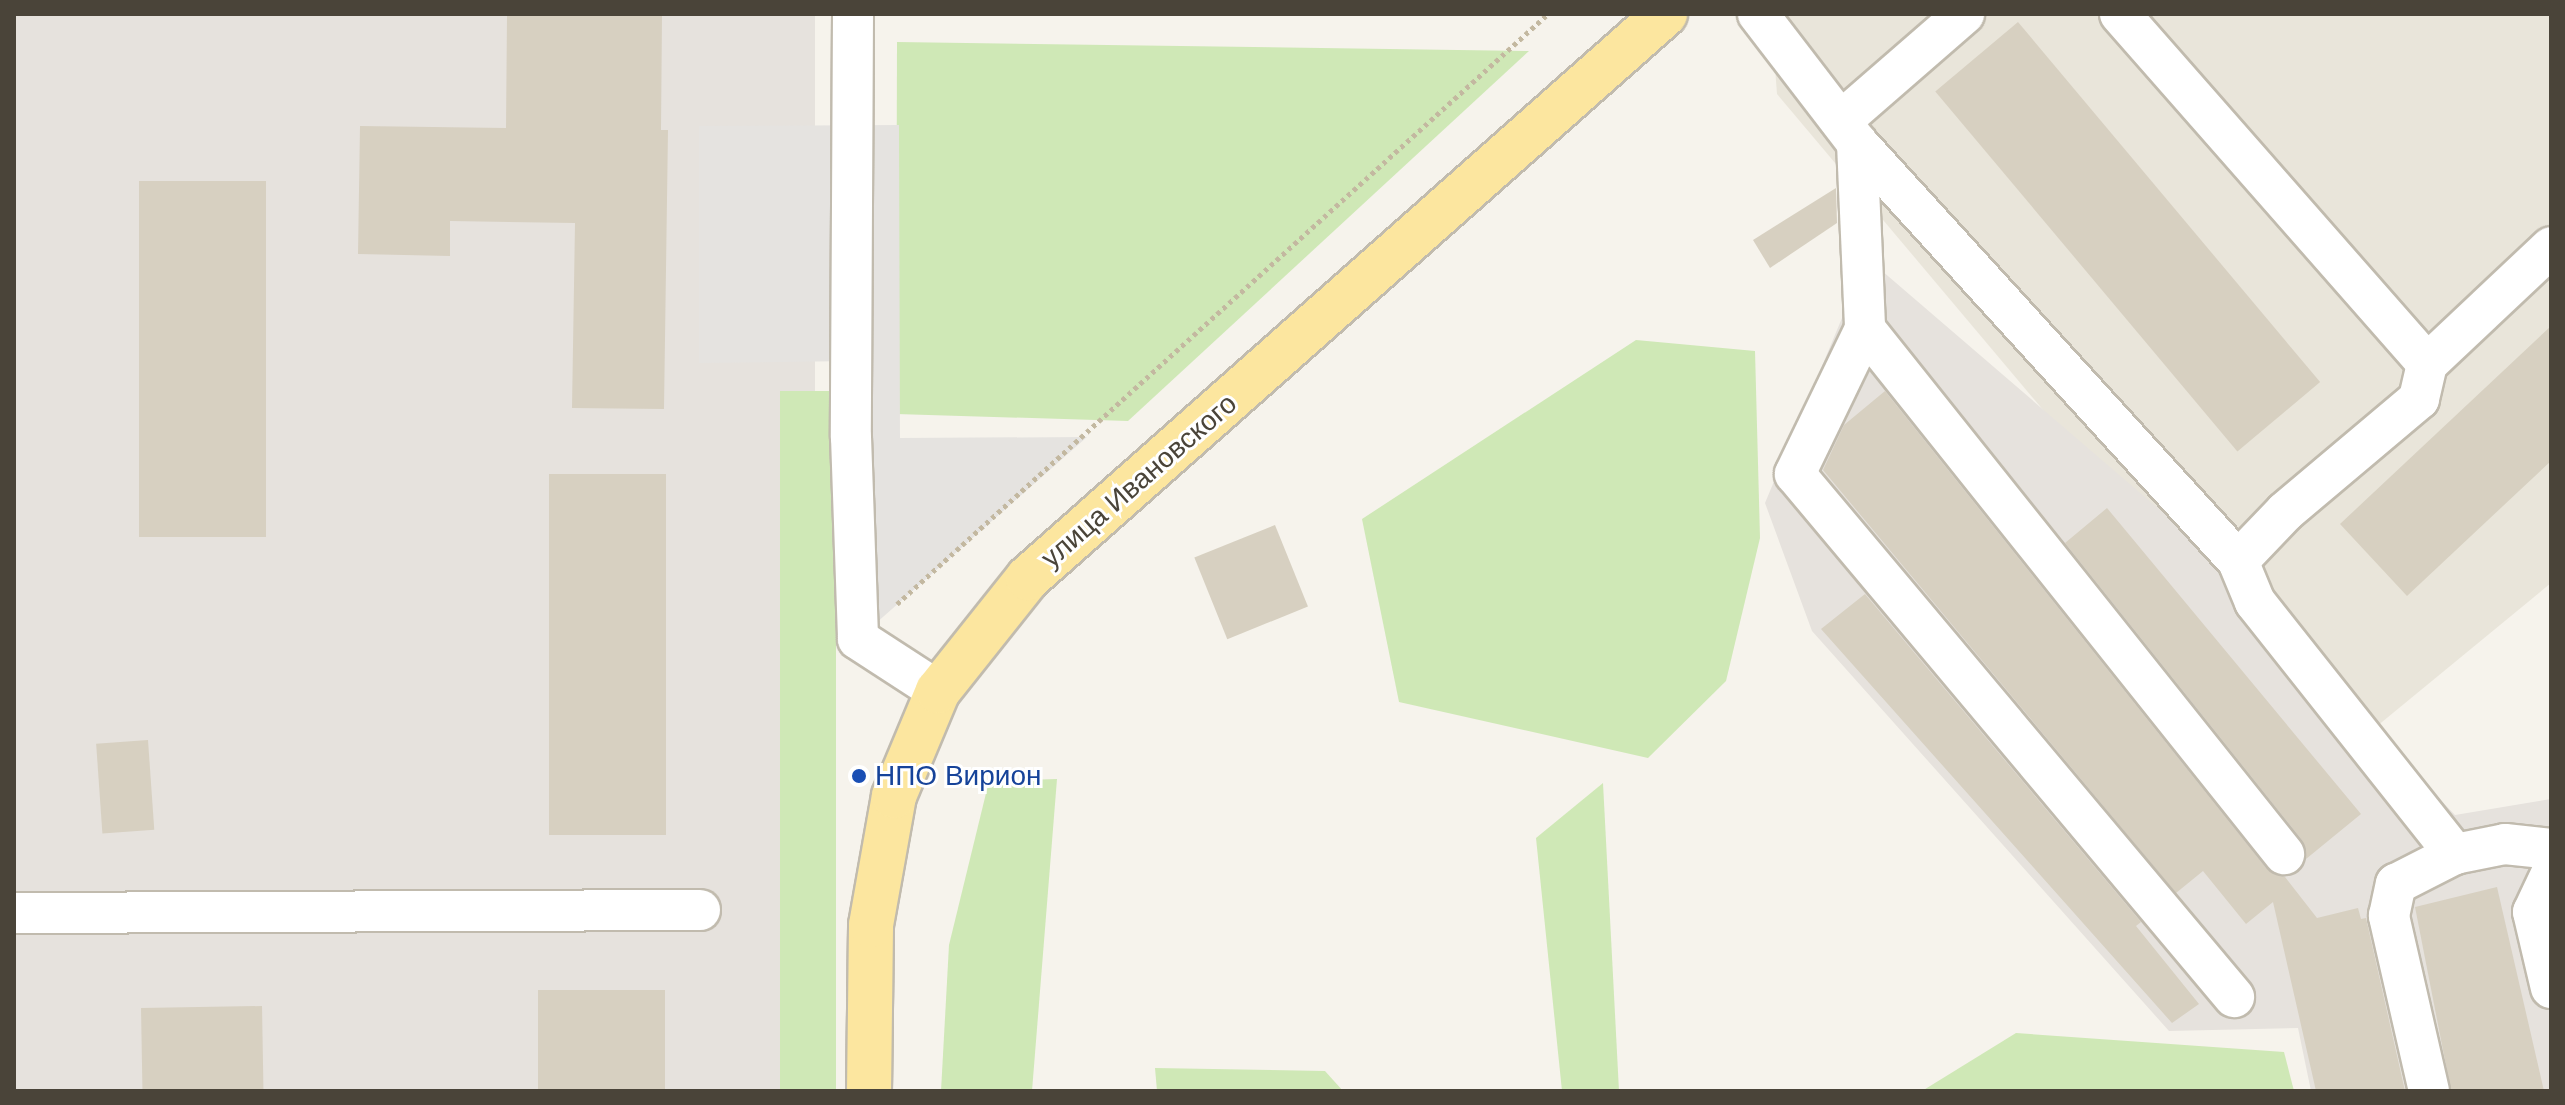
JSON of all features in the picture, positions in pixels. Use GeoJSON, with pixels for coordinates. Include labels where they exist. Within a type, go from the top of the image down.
{"type":"FeatureCollection","features":[{"type":"Feature","properties":{"kind":"main road","name":"улица Ивановского"},"geometry":{"type":"LineString","coordinates":[[869,1091],[871,925],[894,796],[938,691],[1028,578],[1650,19]]}},
{"type":"Feature","properties":{"kind":"lane"},"geometry":{"type":"LineString","coordinates":[[853,14],[851,437],[858,639],[938,691]]}},
{"type":"Feature","properties":{"kind":"lane"},"geometry":{"type":"LineString","coordinates":[[1758,14],[1849,132],[2238,561],[2255,602],[2455,854]]}},
{"type":"Feature","properties":{"kind":"lane"},"geometry":{"type":"LineString","coordinates":[[1964,14],[1849,132],[1865,329],[1795,474],[2234,997]]}},
{"type":"Feature","properties":{"kind":"lane"},"geometry":{"type":"LineString","coordinates":[[2120,14],[2427,364]]}},
{"type":"Feature","properties":{"kind":"lane"},"geometry":{"type":"LineString","coordinates":[[2238,561],[2285,512],[2419,399],[2427,364],[2551,247]]}},
{"type":"Feature","properties":{"kind":"lane"},"geometry":{"type":"LineString","coordinates":[[1865,329],[2284,854]]}},
{"type":"Feature","properties":{"kind":"lane"},"geometry":{"type":"LineString","coordinates":[[2429,1091],[2389,916],[2396,884],[2455,854],[2505,844],[2551,849]]}},
{"type":"Feature","properties":{"kind":"lane"},"geometry":{"type":"LineString","coordinates":[[2551,874],[2533,912],[2551,988]]}},
{"type":"Feature","properties":{"kind":"lane"},"geometry":{"type":"LineString","coordinates":[[14,913],[700,910]]}},
{"type":"Feature","properties":{"kind":"path"},"geometry":{"type":"LineString","coordinates":[[858,639],[1548,14]]}},
{"type":"Feature","properties":{"kind":"shaded area"},"geometry":{"type":"Polygon","coordinates":[[[14,14],[815,14],[815,1091],[14,1091],[14,14]]]}},
{"type":"Feature","properties":{"kind":"shaded area"},"geometry":{"type":"Polygon","coordinates":[[[1771,14],[2551,14],[2551,583],[2337,759],[1777,94],[1771,14]]]}},
{"type":"Feature","properties":{"kind":"shaded area"},"geometry":{"type":"Polygon","coordinates":[[[899,125],[900,438],[1087,437],[858,639],[851,361],[699,363],[699,126],[899,125]]]}},
{"type":"Feature","properties":{"kind":"shaded area"},"geometry":{"type":"Polygon","coordinates":[[[1867,258],[2167,516],[2455,815],[2551,799],[2551,1091],[2311,1091],[2298,1028],[2169,1031],[1812,631],[1765,503],[1867,258]]]}},
{"type":"Feature","properties":{"kind":"green space"},"geometry":{"type":"Polygon","coordinates":[[[897,42],[1529,51],[1128,421],[896,414],[897,42]]]}},
{"type":"Feature","properties":{"kind":"green space"},"geometry":{"type":"Polygon","coordinates":[[[1636,340],[1755,351],[1760,538],[1726,681],[1648,758],[1399,702],[1362,519],[1636,340]]]}},
{"type":"Feature","properties":{"kind":"green space"},"geometry":{"type":"Polygon","coordinates":[[[780,391],[836,391],[836,1091],[780,1091],[780,391]]]}},
{"type":"Feature","properties":{"kind":"green space"},"geometry":{"type":"Polygon","coordinates":[[[1057,779],[1032,1091],[941,1091],[949,945],[989,781],[1057,779]]]}},
{"type":"Feature","properties":{"kind":"green space"},"geometry":{"type":"Polygon","coordinates":[[[1603,783],[1619,1091],[1562,1091],[1536,838],[1603,783]]]}},
{"type":"Feature","properties":{"kind":"green space"},"geometry":{"type":"Polygon","coordinates":[[[2016,1033],[2284,1052],[2294,1091],[1922,1091],[2016,1033]]]}},
{"type":"Feature","properties":{"kind":"green space"},"geometry":{"type":"Polygon","coordinates":[[[1155,1068],[1325,1071],[1343,1091],[1157,1091],[1155,1068]]]}},
{"type":"Feature","properties":{"kind":"building"},"geometry":{"type":"Polygon","coordinates":[[[507,15],[662,16],[661,130],[668,130],[664,409],[572,408],[575,223],[450,221],[450,256],[358,254],[360,126],[506,128],[507,15]]]}},
{"type":"Feature","properties":{"kind":"building"},"geometry":{"type":"Polygon","coordinates":[[[2018,22],[2320,382],[2237,451],[1935,91],[2018,22]]]}},
{"type":"Feature","properties":{"kind":"building"},"geometry":{"type":"Polygon","coordinates":[[[139,181],[266,181],[266,537],[139,537],[139,181]]]}},
{"type":"Feature","properties":{"kind":"building"},"geometry":{"type":"Polygon","coordinates":[[[1836,188],[1837,223],[1770,268],[1753,240],[1836,188]]]}},
{"type":"Feature","properties":{"kind":"building"},"geometry":{"type":"Polygon","coordinates":[[[2551,326],[2551,461],[2407,596],[2340,524],[2551,326]]]}},
{"type":"Feature","properties":{"kind":"building"},"geometry":{"type":"Polygon","coordinates":[[[1885,391],[2266,868],[2285,877],[2317,918],[2358,908],[2361,919],[2366,918],[2405,1091],[2316,1091],[2273,902],[2246,924],[2203,871],[2176,893],[1823,470],[1844,425],[1885,391]]]}},
{"type":"Feature","properties":{"kind":"building"},"geometry":{"type":"Polygon","coordinates":[[[549,474],[666,474],[666,835],[549,835],[549,474]]]}},
{"type":"Feature","properties":{"kind":"building"},"geometry":{"type":"Polygon","coordinates":[[[2107,508],[2361,814],[2306,859],[2302,840],[2065,543],[2107,508]]]}},
{"type":"Feature","properties":{"kind":"building"},"geometry":{"type":"Polygon","coordinates":[[[1275,525],[1308,607],[1227,639],[1194,558],[1275,525]]]}},
{"type":"Feature","properties":{"kind":"building"},"geometry":{"type":"Polygon","coordinates":[[[1865,594],[2141,922],[2136,926],[2199,1004],[2172,1023],[1821,629],[1865,594]]]}},
{"type":"Feature","properties":{"kind":"building"},"geometry":{"type":"Polygon","coordinates":[[[148,740],[154,830],[102,833],[96,744],[148,740]]]}},
{"type":"Feature","properties":{"kind":"building"},"geometry":{"type":"Polygon","coordinates":[[[2497,887],[2544,1091],[2451,1091],[2415,907],[2497,887]]]}},
{"type":"Feature","properties":{"kind":"building"},"geometry":{"type":"Polygon","coordinates":[[[538,990],[665,990],[665,1091],[538,1091],[538,990]]]}},
{"type":"Feature","properties":{"kind":"building"},"geometry":{"type":"Polygon","coordinates":[[[262,1006],[263,1091],[142,1091],[141,1008],[262,1006]]]}},
{"type":"Feature","properties":{"kind":"place","name":"НПО Вирион"},"geometry":{"type":"Point","coordinates":[859,776]}}]}
